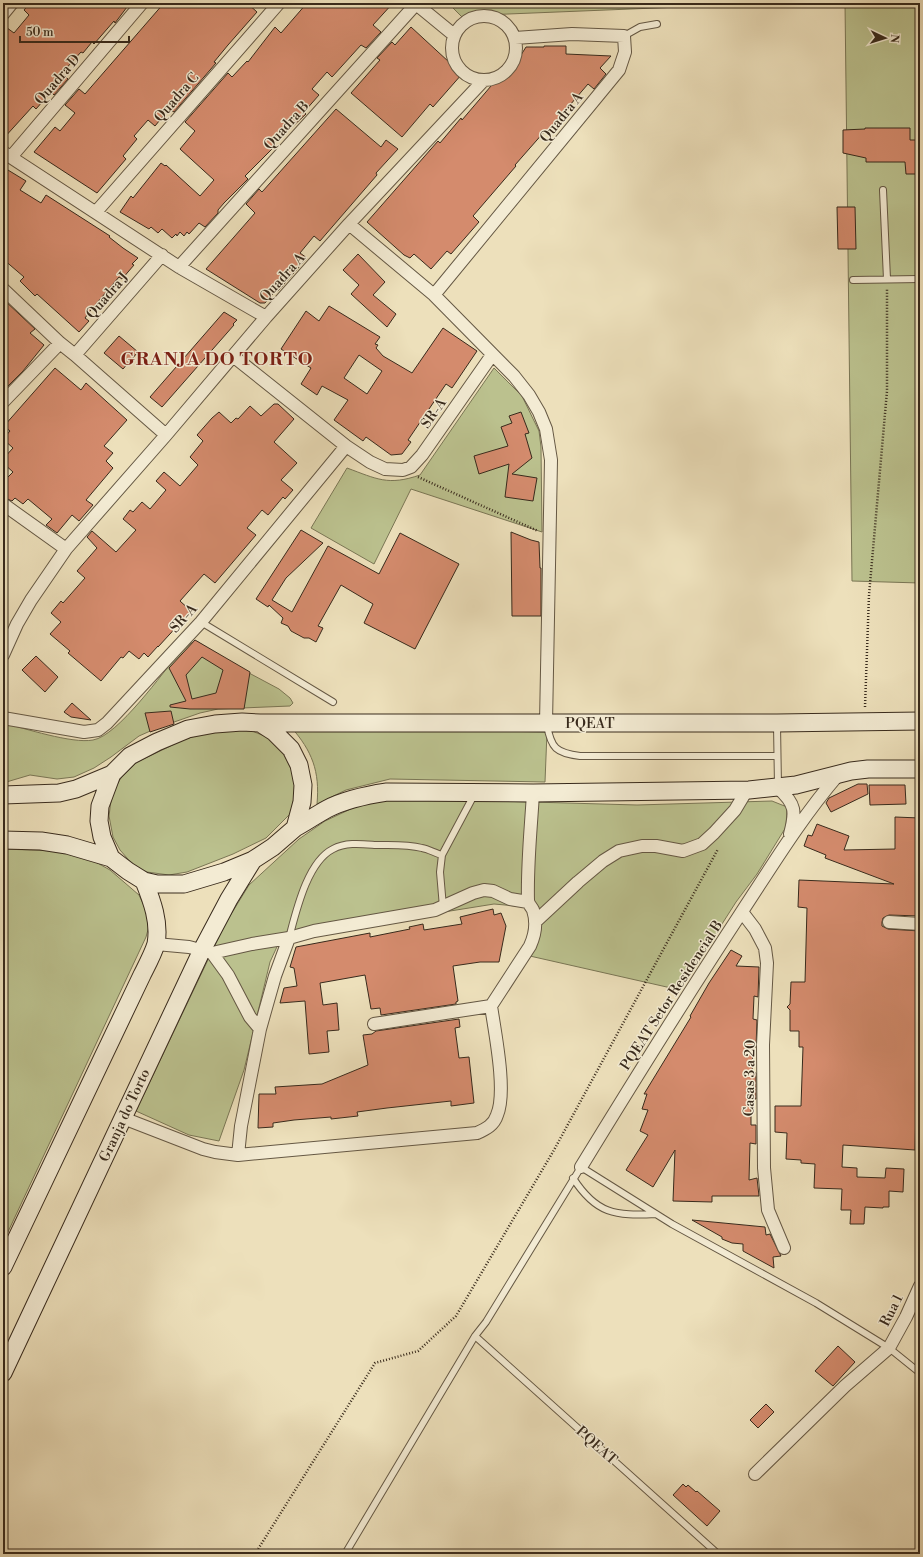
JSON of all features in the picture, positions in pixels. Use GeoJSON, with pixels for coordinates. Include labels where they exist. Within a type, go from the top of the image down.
{"type":"FeatureCollection","features":[{"type":"Feature","properties":{"kind":"street"},"geometry":{"type":"LineString","coordinates":[[3,14],[12,3]]}},
{"type":"Feature","properties":{"kind":"street","name":"Quadra D"},"geometry":{"type":"LineString","coordinates":[[7,155],[142,3]]}},
{"type":"Feature","properties":{"kind":"street","name":"Quadra C"},"geometry":{"type":"LineString","coordinates":[[96,212],[279,3]]}},
{"type":"Feature","properties":{"kind":"street"},"geometry":{"type":"LineString","coordinates":[[415,4],[454,35]]}},
{"type":"Feature","properties":{"kind":"street","name":"Quadra B"},"geometry":{"type":"LineString","coordinates":[[180,267],[415,4]]}},
{"type":"Feature","properties":{"kind":"street"},"geometry":{"type":"LineString","coordinates":[[484,15],[494,17],[503,22],[510,29],[515,38],[515,54],[510,68],[493,80],[483,81],[472,79],[463,74],[456,66],[452,56],[451,46],[458,27],[474,17],[484,15]]}},
{"type":"Feature","properties":{"kind":"street"},"geometry":{"type":"LineString","coordinates":[[515,38],[572,34],[624,36]]}},
{"type":"Feature","properties":{"kind":"street","name":"Quadra A"},"geometry":{"type":"LineString","coordinates":[[434,295],[619,70],[625,52],[624,36]]}},
{"type":"Feature","properties":{"kind":"street","name":"Quadra A"},"geometry":{"type":"LineString","coordinates":[[266,317],[349,224],[483,81]]}},
{"type":"Feature","properties":{"kind":"street"},"geometry":{"type":"LineString","coordinates":[[3,655],[30,600],[66,549],[166,435],[266,317],[180,267],[7,155]]}},
{"type":"Feature","properties":{"kind":"street"},"geometry":{"type":"LineString","coordinates":[[349,224],[434,295],[514,376],[529,395],[539,412],[546,429],[551,460],[551,537],[546,723]]}},
{"type":"Feature","properties":{"kind":"street","name":"Quadra J"},"geometry":{"type":"LineString","coordinates":[[75,355],[162,255]]}},
{"type":"Feature","properties":{"kind":"street"},"geometry":{"type":"LineString","coordinates":[[3,289],[60,343],[166,435]]}},
{"type":"Feature","properties":{"kind":"street"},"geometry":{"type":"LineString","coordinates":[[3,402],[60,343]]}},
{"type":"Feature","properties":{"kind":"street","name":"SR-A"},"geometry":{"type":"LineString","coordinates":[[403,470],[411,466],[422,455],[492,355]]}},
{"type":"Feature","properties":{"kind":"street"},"geometry":{"type":"LineString","coordinates":[[233,356],[346,446],[385,469],[403,470]]}},
{"type":"Feature","properties":{"kind":"street","name":"SR-A"},"geometry":{"type":"LineString","coordinates":[[3,718],[84,732],[98,730],[107,723],[200,622],[346,446]]}},
{"type":"Feature","properties":{"kind":"street"},"geometry":{"type":"LineString","coordinates":[[3,504],[66,549]]}},
{"type":"Feature","properties":{"kind":"street","name":"PQEAT"},"geometry":{"type":"LineString","coordinates":[[112,774],[130,756],[157,742],[188,729],[235,723],[777,723],[920,721]]}},
{"type":"Feature","properties":{"kind":"street"},"geometry":{"type":"LineString","coordinates":[[260,723],[286,742],[299,765],[303,785],[302,802],[295,828]]}},
{"type":"Feature","properties":{"kind":"street"},"geometry":{"type":"LineString","coordinates":[[3,840],[41,841],[68,845],[111,858],[144,881],[157,884],[184,884],[224,872],[253,860],[273,847],[295,828],[328,808],[344,801],[365,795],[387,792],[533,793],[747,790],[778,788],[868,769],[920,769]]}},
{"type":"Feature","properties":{"kind":"street"},"geometry":{"type":"LineString","coordinates":[[3,795],[59,793],[76,789],[112,774]]}},
{"type":"Feature","properties":{"kind":"street"},"geometry":{"type":"LineString","coordinates":[[111,858],[102,837],[99,821],[100,806],[112,774]]}},
{"type":"Feature","properties":{"kind":"street","name":"PQEAT Setor Residencial B"},"geometry":{"type":"LineString","coordinates":[[580,1166],[678,1009],[788,841],[820,796],[838,775]]}},
{"type":"Feature","properties":{"kind":"street"},"geometry":{"type":"LineString","coordinates":[[778,788],[788,796],[792,804],[793,823],[788,841]]}},
{"type":"Feature","properties":{"kind":"street"},"geometry":{"type":"LineString","coordinates":[[535,922],[578,882],[603,861],[619,851],[642,846],[656,846],[683,851],[702,844],[735,810],[747,790]]}},
{"type":"Feature","properties":{"kind":"street"},"geometry":{"type":"LineString","coordinates":[[123,1118],[203,1149],[238,1155],[477,1133],[488,1128],[497,1116],[500,1103],[501,1078],[491,1006],[533,939],[535,922],[532,907],[528,902],[528,864],[533,793]]}},
{"type":"Feature","properties":{"kind":"street","name":"Granja do Torto"},"geometry":{"type":"LineString","coordinates":[[3,1373],[123,1118],[207,952],[229,899],[253,860]]}},
{"type":"Feature","properties":{"kind":"street"},"geometry":{"type":"LineString","coordinates":[[3,1267],[156,944],[157,925],[153,904],[144,881]]}},
{"type":"Feature","properties":{"kind":"street"},"geometry":{"type":"LineString","coordinates":[[156,944],[174,945],[207,952],[289,938],[314,931],[443,908],[473,893],[484,890],[493,891],[510,899],[528,902]]}},
{"type":"Feature","properties":{"kind":"street","name":"Casas 3 a 20"},"geometry":{"type":"LineString","coordinates":[[742,912],[755,929],[765,948],[767,976],[763,1114],[765,1187],[768,1210],[784,1248]]}},
{"type":"Feature","properties":{"kind":"street"},"geometry":{"type":"LineString","coordinates":[[889,922],[920,924]]}},
{"type":"Feature","properties":{"kind":"street"},"geometry":{"type":"LineString","coordinates":[[238,1155],[241,1126],[260,1029],[275,976],[289,938]]}},
{"type":"Feature","properties":{"kind":"street"},"geometry":{"type":"LineString","coordinates":[[207,952],[228,976],[250,1016],[260,1029]]}},
{"type":"Feature","properties":{"kind":"street"},"geometry":{"type":"LineString","coordinates":[[374,1024],[491,1006]]}},
{"type":"Feature","properties":{"kind":"street","name":"Rua 1"},"geometry":{"type":"LineString","coordinates":[[889,1348],[906,1317],[920,1286]]}},
{"type":"Feature","properties":{"kind":"street"},"geometry":{"type":"LineString","coordinates":[[755,1474],[845,1386],[889,1348]]}},
{"type":"Feature","properties":{"kind":"lane"},"geometry":{"type":"LineString","coordinates":[[624,36],[640,27],[657,24]]}},
{"type":"Feature","properties":{"kind":"lane"},"geometry":{"type":"LineString","coordinates":[[883,190],[887,279]]}},
{"type":"Feature","properties":{"kind":"lane"},"geometry":{"type":"LineString","coordinates":[[853,280],[920,279]]}},
{"type":"Feature","properties":{"kind":"lane"},"geometry":{"type":"LineString","coordinates":[[200,622],[333,702]]}},
{"type":"Feature","properties":{"kind":"lane"},"geometry":{"type":"LineString","coordinates":[[546,723],[553,745],[558,751],[566,754],[580,756],[777,756]]}},
{"type":"Feature","properties":{"kind":"lane"},"geometry":{"type":"LineString","coordinates":[[777,723],[778,788]]}},
{"type":"Feature","properties":{"kind":"lane"},"geometry":{"type":"LineString","coordinates":[[443,908],[440,872],[442,855],[476,792]]}},
{"type":"Feature","properties":{"kind":"lane"},"geometry":{"type":"LineString","coordinates":[[289,938],[299,902],[309,877],[321,859],[332,849],[343,845],[402,845],[422,848],[442,855]]}},
{"type":"Feature","properties":{"kind":"lane"},"geometry":{"type":"LineString","coordinates":[[345,1554],[475,1336],[486,1322],[580,1166],[656,1214],[816,1303],[889,1348],[920,1373]]}},
{"type":"Feature","properties":{"kind":"lane"},"geometry":{"type":"LineString","coordinates":[[573,1178],[588,1199],[603,1209],[625,1215],[656,1214]]}},
{"type":"Feature","properties":{"kind":"lane","name":"PQEAT"},"geometry":{"type":"LineString","coordinates":[[475,1336],[718,1554]]}},
{"type":"Feature","properties":{"kind":"path"},"geometry":{"type":"LineString","coordinates":[[864,722],[869,595],[887,391],[887,279]]}},
{"type":"Feature","properties":{"kind":"path"},"geometry":{"type":"LineString","coordinates":[[403,470],[551,537]]}},
{"type":"Feature","properties":{"kind":"path"},"geometry":{"type":"LineString","coordinates":[[255,1554],[375,1363],[418,1351],[456,1316],[554,1150],[719,846]]}},
{"type":"Feature","properties":{"kind":"green space"},"geometry":{"type":"Polygon","coordinates":[[[448,3],[778,3],[484,15],[463,18],[448,3]]]}},
{"type":"Feature","properties":{"kind":"green space"},"geometry":{"type":"Polygon","coordinates":[[[845,3],[920,3],[920,583],[852,581],[845,3]]]}},
{"type":"Feature","properties":{"kind":"green space"},"geometry":{"type":"Polygon","coordinates":[[[494,368],[522,396],[539,431],[541,447],[542,532],[411,489],[374,564],[311,528],[347,468],[375,478],[391,481],[420,475],[494,368]]]}},
{"type":"Feature","properties":{"kind":"green space"},"geometry":{"type":"Polygon","coordinates":[[[198,642],[234,665],[279,689],[290,698],[293,703],[290,706],[218,709],[200,713],[139,736],[94,768],[74,777],[57,779],[30,775],[3,783],[3,723],[73,740],[93,740],[103,736],[127,716],[140,702],[180,652],[191,643],[198,642]]]}},
{"type":"Feature","properties":{"kind":"green space"},"geometry":{"type":"Polygon","coordinates":[[[291,727],[547,732],[545,782],[390,779],[346,790],[317,804],[317,781],[313,762],[304,745],[291,727]]]}},
{"type":"Feature","properties":{"kind":"green space"},"geometry":{"type":"Polygon","coordinates":[[[232,730],[252,731],[267,737],[290,759],[297,781],[291,813],[266,838],[233,854],[187,872],[169,875],[147,872],[134,866],[120,850],[113,837],[109,816],[112,793],[121,778],[137,762],[185,739],[210,732],[232,730]]]}},
{"type":"Feature","properties":{"kind":"green space"},"geometry":{"type":"Polygon","coordinates":[[[391,798],[637,805],[772,801],[787,807],[786,827],[757,874],[736,902],[680,990],[521,954],[533,922],[527,907],[494,904],[281,938],[270,962],[244,1070],[219,1141],[189,1135],[136,1111],[225,924],[249,885],[299,839],[325,821],[355,807],[391,798]]]}},
{"type":"Feature","properties":{"kind":"green space"},"geometry":{"type":"Polygon","coordinates":[[[3,849],[57,851],[92,860],[110,870],[139,895],[145,908],[149,926],[146,937],[7,1234],[3,1236],[3,849]]]}},
{"type":"Feature","properties":{"kind":"building"},"geometry":{"type":"Polygon","coordinates":[[[30,3],[130,3],[115,23],[114,21],[94,44],[92,42],[83,53],[81,52],[62,73],[68,79],[54,95],[51,92],[36,109],[33,106],[3,139],[3,25],[14,33],[29,15],[24,10],[30,3]]]}},
{"type":"Feature","properties":{"kind":"building"},"geometry":{"type":"Polygon","coordinates":[[[164,3],[247,3],[257,12],[228,45],[214,62],[216,63],[174,112],[169,109],[155,126],[148,120],[134,136],[137,139],[123,156],[126,159],[97,193],[34,152],[55,127],[60,131],[75,113],[65,105],[79,89],[85,94],[164,3]]]}},
{"type":"Feature","properties":{"kind":"building"},"geometry":{"type":"Polygon","coordinates":[[[307,3],[393,3],[373,25],[381,32],[366,48],[361,45],[332,77],[327,72],[312,89],[319,95],[304,112],[306,114],[291,128],[288,126],[274,143],[276,145],[245,176],[248,179],[224,203],[218,210],[218,213],[205,227],[199,223],[189,234],[187,232],[184,236],[180,232],[177,236],[176,234],[172,238],[162,229],[158,233],[151,227],[149,229],[120,212],[131,196],[133,198],[161,163],[165,166],[166,165],[200,196],[214,180],[180,149],[195,131],[185,122],[228,73],[232,77],[247,61],[248,62],[275,27],[281,33],[307,3]]]}},
{"type":"Feature","properties":{"kind":"building"},"geometry":{"type":"Polygon","coordinates":[[[411,27],[462,74],[433,107],[430,104],[402,137],[351,93],[380,60],[377,58],[392,42],[395,45],[411,27]]]}},
{"type":"Feature","properties":{"kind":"building"},"geometry":{"type":"Polygon","coordinates":[[[566,46],[566,54],[611,56],[600,68],[606,74],[594,89],[588,84],[546,133],[544,132],[515,165],[516,166],[473,216],[479,222],[451,254],[447,251],[431,269],[414,254],[410,258],[404,255],[367,222],[438,141],[440,143],[461,118],[462,120],[497,79],[493,76],[516,51],[521,55],[526,47],[566,46]]]}},
{"type":"Feature","properties":{"kind":"building"},"geometry":{"type":"Polygon","coordinates":[[[336,109],[381,147],[386,140],[398,149],[376,173],[377,175],[320,241],[314,236],[300,253],[307,258],[278,291],[276,290],[265,303],[260,303],[206,269],[255,213],[246,204],[259,189],[262,192],[336,109]]]}},
{"type":"Feature","properties":{"kind":"building"},"geometry":{"type":"Polygon","coordinates":[[[865,128],[910,128],[910,140],[920,140],[920,174],[906,174],[905,162],[866,162],[866,158],[843,153],[843,130],[865,128]]]}},
{"type":"Feature","properties":{"kind":"building"},"geometry":{"type":"Polygon","coordinates":[[[3,167],[26,181],[20,190],[41,203],[46,195],[110,236],[109,237],[138,258],[122,279],[119,277],[90,311],[85,318],[89,321],[79,332],[37,294],[35,296],[20,281],[24,277],[3,259],[3,167]]]}},
{"type":"Feature","properties":{"kind":"building"},"geometry":{"type":"Polygon","coordinates":[[[837,207],[855,207],[856,249],[838,249],[837,207]]]}},
{"type":"Feature","properties":{"kind":"building"},"geometry":{"type":"Polygon","coordinates":[[[358,254],[385,282],[373,295],[396,314],[387,327],[351,294],[359,285],[343,270],[358,254]]]}},
{"type":"Feature","properties":{"kind":"building"},"geometry":{"type":"Polygon","coordinates":[[[3,299],[35,329],[30,333],[44,345],[23,371],[3,391],[3,299]]]}},
{"type":"Feature","properties":{"kind":"building"},"geometry":{"type":"Polygon","coordinates":[[[329,306],[380,337],[375,344],[378,345],[376,348],[383,356],[412,373],[443,328],[477,351],[452,388],[446,384],[408,440],[411,442],[402,454],[391,455],[366,437],[363,441],[334,420],[348,400],[322,386],[317,395],[301,384],[311,368],[281,349],[306,311],[319,321],[329,306]],[[359,355],[344,378],[367,394],[382,371],[359,355]]]}},
{"type":"Feature","properties":{"kind":"building"},"geometry":{"type":"Polygon","coordinates":[[[224,312],[237,320],[233,324],[234,325],[162,407],[150,397],[224,312]]]}},
{"type":"Feature","properties":{"kind":"building"},"geometry":{"type":"Polygon","coordinates":[[[119,336],[138,352],[123,369],[104,353],[119,336]]]}},
{"type":"Feature","properties":{"kind":"building"},"geometry":{"type":"Polygon","coordinates":[[[55,368],[81,390],[86,383],[127,420],[104,446],[113,453],[106,461],[113,468],[86,500],[93,505],[79,521],[72,515],[57,533],[46,525],[52,519],[28,499],[23,504],[15,498],[12,501],[3,497],[3,482],[13,472],[3,463],[3,459],[13,448],[3,439],[10,431],[4,426],[55,368]]]}},
{"type":"Feature","properties":{"kind":"building"},"geometry":{"type":"Polygon","coordinates":[[[274,404],[278,404],[294,419],[274,442],[297,463],[281,480],[293,490],[285,499],[283,497],[268,515],[262,510],[247,528],[256,535],[215,583],[204,574],[180,601],[191,611],[148,657],[144,653],[139,659],[129,651],[123,658],[121,657],[101,681],[68,653],[70,651],[50,634],[61,622],[51,613],[61,601],[63,603],[85,578],[77,571],[97,548],[87,537],[92,531],[116,552],[136,530],[123,519],[130,510],[133,512],[142,502],[150,509],[166,490],[156,481],[164,472],[180,486],[198,465],[190,457],[203,441],[197,435],[212,418],[219,412],[231,423],[236,418],[238,419],[250,406],[261,416],[274,404]]]}},
{"type":"Feature","properties":{"kind":"building"},"geometry":{"type":"Polygon","coordinates":[[[521,412],[529,433],[525,434],[532,458],[512,474],[537,478],[533,501],[505,497],[509,464],[479,474],[474,456],[508,446],[501,427],[512,423],[509,416],[521,412]]]}},
{"type":"Feature","properties":{"kind":"building"},"geometry":{"type":"Polygon","coordinates":[[[301,530],[323,543],[286,578],[272,600],[292,612],[328,546],[379,574],[400,533],[459,564],[415,649],[364,623],[373,604],[341,585],[318,626],[323,628],[316,642],[291,631],[288,626],[281,623],[283,618],[269,605],[268,607],[256,599],[301,530]]]}},
{"type":"Feature","properties":{"kind":"building"},"geometry":{"type":"Polygon","coordinates":[[[511,532],[539,542],[541,568],[541,616],[512,616],[511,532]]]}},
{"type":"Feature","properties":{"kind":"building"},"geometry":{"type":"Polygon","coordinates":[[[195,640],[250,672],[244,709],[190,709],[170,707],[170,705],[186,701],[169,668],[195,640]],[[202,657],[186,675],[192,699],[216,693],[223,670],[202,657]]]}},
{"type":"Feature","properties":{"kind":"building"},"geometry":{"type":"Polygon","coordinates":[[[36,656],[58,677],[45,692],[22,670],[36,656]]]}},
{"type":"Feature","properties":{"kind":"building"},"geometry":{"type":"Polygon","coordinates":[[[72,703],[91,720],[71,717],[64,712],[72,703]]]}},
{"type":"Feature","properties":{"kind":"building"},"geometry":{"type":"Polygon","coordinates":[[[171,711],[174,724],[150,732],[145,713],[171,711]]]}},
{"type":"Feature","properties":{"kind":"building"},"geometry":{"type":"Polygon","coordinates":[[[858,784],[867,784],[868,794],[831,812],[826,803],[829,798],[858,784]]]}},
{"type":"Feature","properties":{"kind":"building"},"geometry":{"type":"Polygon","coordinates":[[[869,785],[905,785],[906,804],[870,805],[869,785]]]}},
{"type":"Feature","properties":{"kind":"building"},"geometry":{"type":"Polygon","coordinates":[[[895,817],[920,818],[920,916],[889,915],[883,918],[882,922],[882,926],[888,929],[920,931],[915,1150],[843,1145],[842,1167],[857,1168],[857,1177],[885,1178],[886,1168],[904,1169],[903,1192],[889,1191],[889,1207],[865,1207],[864,1224],[850,1224],[851,1210],[841,1210],[842,1189],[814,1188],[815,1164],[801,1163],[801,1160],[786,1159],[787,1133],[775,1132],[775,1106],[801,1106],[803,1047],[799,1047],[799,1031],[790,1031],[790,1010],[787,1007],[790,1004],[791,982],[805,982],[807,908],[798,907],[799,880],[894,884],[825,858],[826,855],[804,846],[808,835],[812,836],[817,824],[849,836],[844,850],[895,849],[895,817]]]}},
{"type":"Feature","properties":{"kind":"building"},"geometry":{"type":"Polygon","coordinates":[[[493,909],[494,915],[501,913],[506,926],[499,962],[480,962],[453,966],[458,1001],[456,1004],[381,1015],[380,1008],[371,1009],[365,975],[320,983],[323,1005],[337,1003],[339,1030],[327,1031],[329,1052],[309,1054],[305,1001],[280,1003],[284,988],[297,986],[294,968],[290,967],[296,947],[370,933],[370,937],[410,929],[409,927],[423,924],[424,930],[462,924],[460,917],[493,909]]]}},
{"type":"Feature","properties":{"kind":"building"},"geometry":{"type":"Polygon","coordinates":[[[731,950],[742,956],[736,966],[759,967],[758,997],[754,996],[753,1019],[757,1020],[756,1047],[753,1047],[752,1072],[756,1073],[756,1099],[751,1099],[751,1125],[756,1125],[756,1144],[750,1143],[749,1180],[757,1178],[759,1196],[712,1196],[712,1202],[673,1201],[675,1150],[653,1187],[626,1170],[648,1135],[640,1131],[648,1110],[642,1109],[647,1094],[644,1094],[691,1017],[690,1016],[709,983],[731,950]]]}},
{"type":"Feature","properties":{"kind":"building"},"geometry":{"type":"Polygon","coordinates":[[[459,1019],[460,1027],[455,1028],[459,1058],[469,1057],[474,1103],[451,1106],[451,1101],[387,1108],[357,1112],[358,1116],[331,1119],[331,1117],[294,1120],[273,1123],[273,1127],[258,1128],[259,1094],[276,1094],[275,1087],[322,1084],[368,1065],[363,1035],[372,1034],[376,1031],[459,1019]]]}},
{"type":"Feature","properties":{"kind":"building"},"geometry":{"type":"Polygon","coordinates":[[[692,1220],[765,1227],[766,1235],[770,1234],[781,1256],[773,1257],[774,1268],[743,1251],[743,1244],[732,1243],[722,1239],[722,1237],[692,1220]]]}},
{"type":"Feature","properties":{"kind":"building"},"geometry":{"type":"Polygon","coordinates":[[[838,1346],[855,1362],[833,1386],[815,1371],[838,1346]]]}},
{"type":"Feature","properties":{"kind":"building"},"geometry":{"type":"Polygon","coordinates":[[[766,1404],[774,1412],[758,1428],[750,1420],[766,1404]]]}},
{"type":"Feature","properties":{"kind":"building"},"geometry":{"type":"Polygon","coordinates":[[[683,1484],[686,1487],[688,1485],[696,1492],[697,1491],[720,1511],[707,1526],[673,1495],[683,1484]]]}},
{"type":"Feature","properties":{"kind":"district","name":"GRANJA DO TORTO"},"geometry":{"type":"Point","coordinates":[217,359]}}]}
